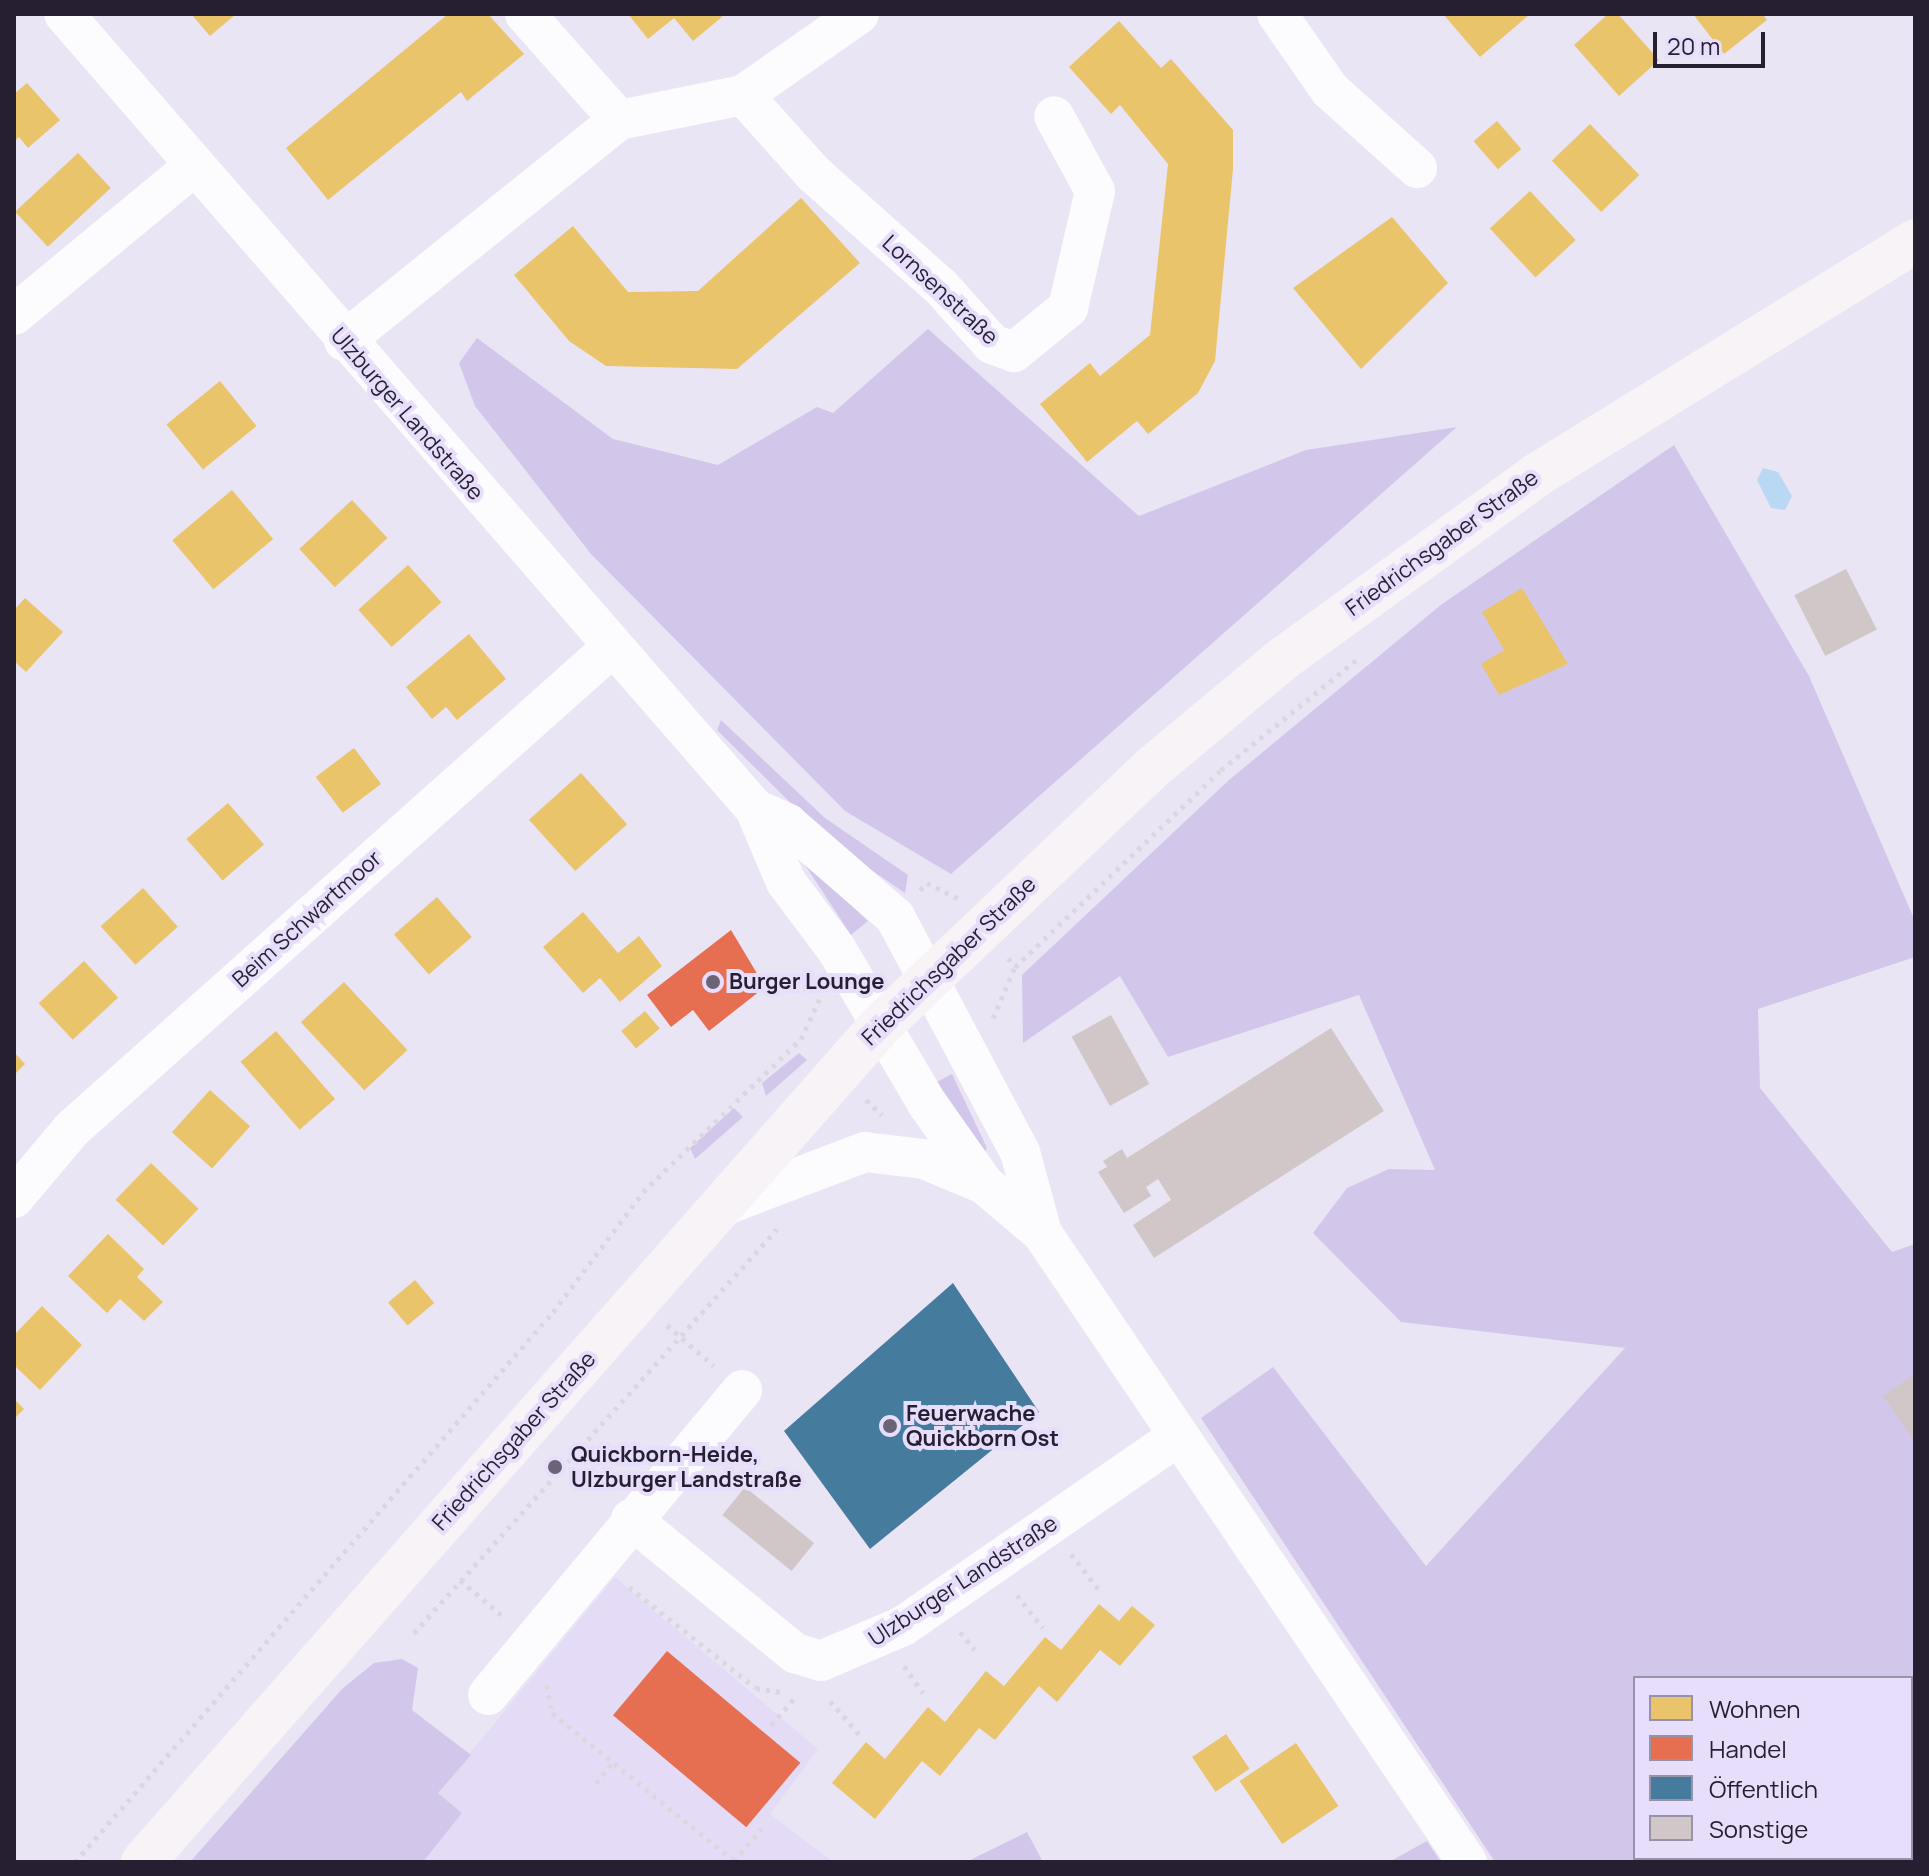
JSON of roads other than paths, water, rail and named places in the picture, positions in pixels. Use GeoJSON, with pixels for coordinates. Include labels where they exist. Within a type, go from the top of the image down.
{"type":"FeatureCollection","features":[{"type":"Feature","properties":{"kind":"main road","name":"Friedrichsgaber Straße"},"geometry":{"type":"LineString","coordinates":[[143,1862],[880,1026],[1153,767],[1416,559],[1675,384],[1915,241]]}},
{"type":"Feature","properties":{"kind":"street","name":"Ulzburger Landstraße"},"geometry":{"type":"LineString","coordinates":[[64,14],[610,649],[755,809],[786,882],[843,960],[880,1026],[984,1184],[1042,1233],[1467,1862]]}},
{"type":"Feature","properties":{"kind":"street"},"geometry":{"type":"LineString","coordinates":[[525,14],[619,120]]}},
{"type":"Feature","properties":{"kind":"street"},"geometry":{"type":"LineString","coordinates":[[1277,14],[1330,90],[1417,168]]}},
{"type":"Feature","properties":{"kind":"street"},"geometry":{"type":"LineString","coordinates":[[344,341],[619,120],[743,95],[843,19]]}},
{"type":"Feature","properties":{"kind":"street","name":"Lornsenstraße"},"geometry":{"type":"LineString","coordinates":[[743,95],[814,174],[941,287],[992,344],[1014,352],[1068,308],[1095,191],[1054,116]]}},
{"type":"Feature","properties":{"kind":"street"},"geometry":{"type":"LineString","coordinates":[[14,315],[193,167]]}},
{"type":"Feature","properties":{"kind":"street","name":"Beim Schwartmoor"},"geometry":{"type":"LineString","coordinates":[[14,1198],[72,1129],[610,649]]}},
{"type":"Feature","properties":{"kind":"street","name":"Ulzburger Landstraße"},"geometry":{"type":"LineString","coordinates":[[755,809],[788,824],[895,917],[931,976],[1020,1152],[1042,1233]]}},
{"type":"Feature","properties":{"kind":"street","name":"Ulzburger Landstraße"},"geometry":{"type":"LineString","coordinates":[[718,1208],[865,1152],[924,1159],[984,1184]]}},
{"type":"Feature","properties":{"kind":"street"},"geometry":{"type":"LineString","coordinates":[[488,1695],[536,1655],[631,1519],[742,1390]]}},
{"type":"Feature","properties":{"kind":"street","name":"Ulzburger Landstraße"},"geometry":{"type":"LineString","coordinates":[[631,1519],[795,1653],[821,1661],[903,1626],[1178,1436]]}},
{"type":"Feature","properties":{"kind":"water"},"geometry":{"type":"Polygon","coordinates":[[[1763,468],[1778,472],[1792,496],[1785,510],[1771,508],[1757,480],[1763,468]]]}},
{"type":"Feature","properties":{"kind":"place","name":"Burger Lounge"},"geometry":{"type":"Point","coordinates":[713,982]}},
{"type":"Feature","properties":{"kind":"place","name":"Feuerwache Quickborn Ost"},"geometry":{"type":"Point","coordinates":[890,1426]}},
{"type":"Feature","properties":{"kind":"place","name":"Quickborn-Heide, Ulzburger Landstraße"},"geometry":{"type":"Point","coordinates":[555,1467]}}]}
